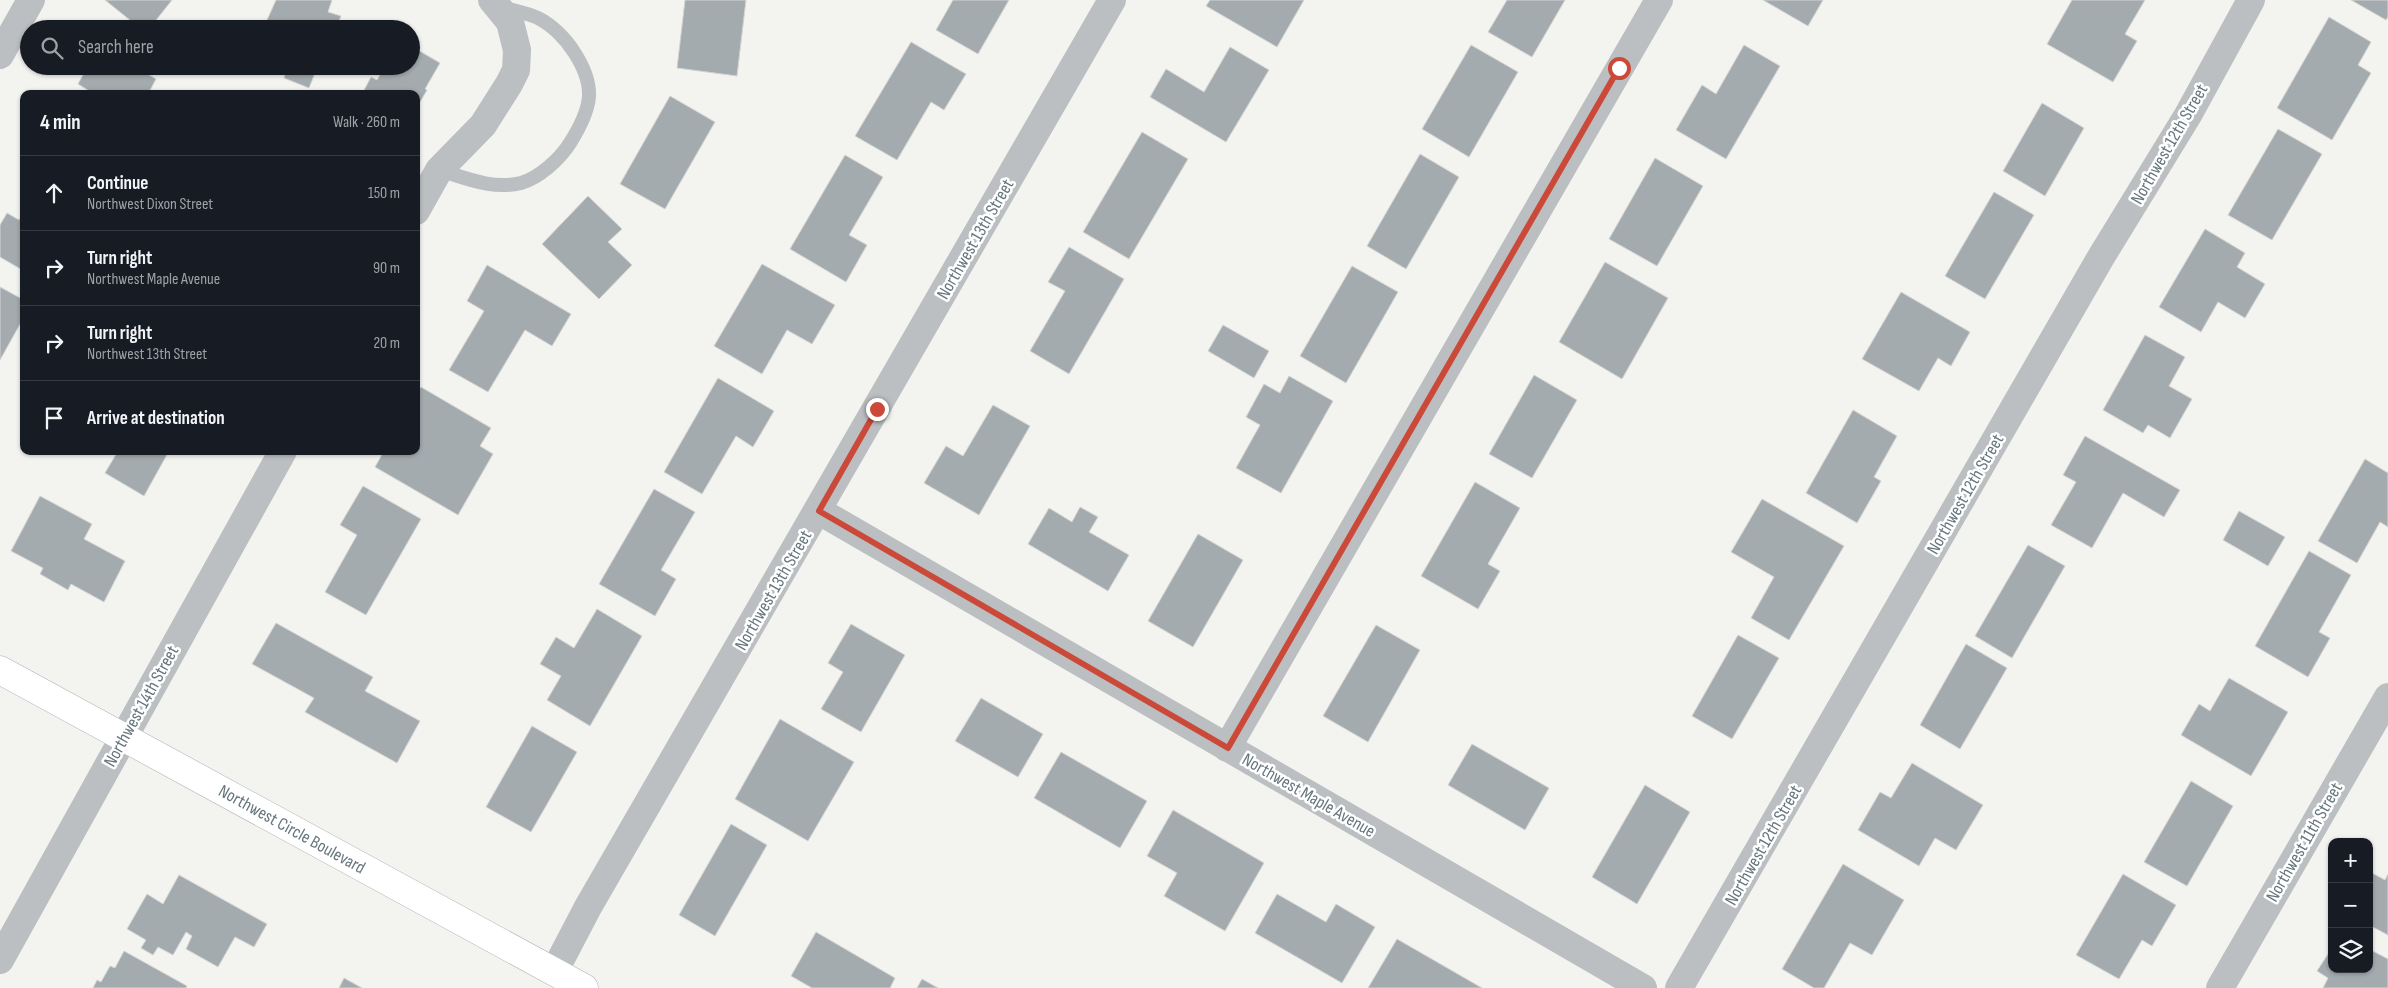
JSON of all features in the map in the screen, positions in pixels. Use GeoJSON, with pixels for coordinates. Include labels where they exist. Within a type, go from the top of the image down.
{"type":"FeatureCollection","features":[{"type":"Feature","properties":{"kind":"main road","name":"Northwest Circle Boulevard"},"geometry":{"type":"LineString","coordinates":[[0,670],[584,988]]}},
{"type":"Feature","properties":{"kind":"street"},"geometry":{"type":"LineString","coordinates":[[0,55],[31,0]]}},
{"type":"Feature","properties":{"kind":"street","name":"Northwest 13th Street"},"geometry":{"type":"LineString","coordinates":[[554,972],[588,908],[819,511],[1112,0]]}},
{"type":"Feature","properties":{"kind":"street"},"geometry":{"type":"LineString","coordinates":[[1228,748],[1659,0]]}},
{"type":"Feature","properties":{"kind":"street","name":"Northwest 12th Street"},"geometry":{"type":"LineString","coordinates":[[1679,988],[2101,257],[2188,115],[2251,0]]}},
{"type":"Feature","properties":{"kind":"street"},"geometry":{"type":"LineString","coordinates":[[420,204],[439,170],[483,125],[516,70],[517,50],[510,22],[496,3]]}},
{"type":"Feature","properties":{"kind":"street","name":"Northwest 14th Street"},"geometry":{"type":"LineString","coordinates":[[0,960],[281,455]]}},
{"type":"Feature","properties":{"kind":"street","name":"Northwest Maple Avenue"},"geometry":{"type":"LineString","coordinates":[[819,511],[1643,988]]}},
{"type":"Feature","properties":{"kind":"street","name":"Northwest 11th Street"},"geometry":{"type":"LineString","coordinates":[[2220,988],[2388,697]]}},
{"type":"Feature","properties":{"kind":"lane"},"geometry":{"type":"LineString","coordinates":[[439,170],[489,185],[521,183],[540,174],[566,150],[582,123],[590,92],[586,70],[567,40],[539,18],[496,3]]}},
{"type":"Feature","properties":{"kind":"building"},"geometry":{"type":"Polygon","coordinates":[[[105,0],[172,0],[156,20],[130,20],[105,0]]]}},
{"type":"Feature","properties":{"kind":"building"},"geometry":{"type":"Polygon","coordinates":[[[276,0],[332,0],[328,12],[341,16],[339,20],[267,20],[276,0]]]}},
{"type":"Feature","properties":{"kind":"building"},"geometry":{"type":"Polygon","coordinates":[[[685,0],[746,0],[737,76],[677,68],[685,0]]]}},
{"type":"Feature","properties":{"kind":"building"},"geometry":{"type":"Polygon","coordinates":[[[953,0],[1009,0],[978,54],[936,30],[953,0]]]}},
{"type":"Feature","properties":{"kind":"building"},"geometry":{"type":"Polygon","coordinates":[[[1210,0],[1304,0],[1277,47],[1206,6],[1210,0]]]}},
{"type":"Feature","properties":{"kind":"building"},"geometry":{"type":"Polygon","coordinates":[[[1507,0],[1565,0],[1532,57],[1488,32],[1507,0]]]}},
{"type":"Feature","properties":{"kind":"building"},"geometry":{"type":"Polygon","coordinates":[[[1763,0],[1823,0],[1808,26],[1763,0]]]}},
{"type":"Feature","properties":{"kind":"building"},"geometry":{"type":"Polygon","coordinates":[[[2072,0],[2145,0],[2125,34],[2137,41],[2113,82],[2047,44],[2072,0]]]}},
{"type":"Feature","properties":{"kind":"building"},"geometry":{"type":"Polygon","coordinates":[[[2351,0],[2388,0],[2388,17],[2386,20],[2351,0]]]}},
{"type":"Feature","properties":{"kind":"building"},"geometry":{"type":"Polygon","coordinates":[[[2329,17],[2371,42],[2358,65],[2371,73],[2332,140],[2277,108],[2329,17]]]}},
{"type":"Feature","properties":{"kind":"building"},"geometry":{"type":"Polygon","coordinates":[[[911,42],[966,74],[944,110],[931,102],[897,160],[855,136],[911,42]]]}},
{"type":"Feature","properties":{"kind":"building"},"geometry":{"type":"Polygon","coordinates":[[[1471,45],[1518,72],[1469,157],[1422,129],[1471,45]]]}},
{"type":"Feature","properties":{"kind":"building"},"geometry":{"type":"Polygon","coordinates":[[[1744,45],[1780,66],[1726,159],[1676,130],[1702,85],[1716,94],[1744,45]]]}},
{"type":"Feature","properties":{"kind":"building"},"geometry":{"type":"Polygon","coordinates":[[[1230,47],[1269,70],[1226,142],[1150,97],[1166,69],[1204,92],[1230,47]]]}},
{"type":"Feature","properties":{"kind":"building"},"geometry":{"type":"Polygon","coordinates":[[[420,51],[440,63],[425,89],[427,90],[420,102],[420,90],[364,90],[371,77],[377,80],[380,75],[420,75],[420,51]]]}},
{"type":"Feature","properties":{"kind":"building"},"geometry":{"type":"Polygon","coordinates":[[[83,75],[149,75],[156,79],[150,90],[88,90],[78,84],[83,75]]]}},
{"type":"Feature","properties":{"kind":"building"},"geometry":{"type":"Polygon","coordinates":[[[285,75],[314,75],[309,88],[284,78],[285,75]]]}},
{"type":"Feature","properties":{"kind":"building"},"geometry":{"type":"Polygon","coordinates":[[[670,96],[715,122],[665,209],[620,184],[670,96]]]}},
{"type":"Feature","properties":{"kind":"building"},"geometry":{"type":"Polygon","coordinates":[[[2042,103],[2084,128],[2045,196],[2003,171],[2042,103]]]}},
{"type":"Feature","properties":{"kind":"building"},"geometry":{"type":"Polygon","coordinates":[[[2278,129],[2322,154],[2272,240],[2228,215],[2278,129]]]}},
{"type":"Feature","properties":{"kind":"building"},"geometry":{"type":"Polygon","coordinates":[[[1142,132],[1188,159],[1129,259],[1083,232],[1142,132]]]}},
{"type":"Feature","properties":{"kind":"building"},"geometry":{"type":"Polygon","coordinates":[[[1420,154],[1459,177],[1406,269],[1367,246],[1420,154]]]}},
{"type":"Feature","properties":{"kind":"building"},"geometry":{"type":"Polygon","coordinates":[[[845,155],[883,177],[849,235],[867,245],[846,282],[790,249],[845,155]]]}},
{"type":"Feature","properties":{"kind":"building"},"geometry":{"type":"Polygon","coordinates":[[[1655,158],[1703,186],[1657,266],[1609,239],[1655,158]]]}},
{"type":"Feature","properties":{"kind":"building"},"geometry":{"type":"Polygon","coordinates":[[[1994,192],[2034,215],[1985,299],[1945,276],[1994,192]]]}},
{"type":"Feature","properties":{"kind":"building"},"geometry":{"type":"Polygon","coordinates":[[[588,196],[622,229],[608,242],[632,265],[599,299],[542,244],[588,196]]]}},
{"type":"Feature","properties":{"kind":"building"},"geometry":{"type":"Polygon","coordinates":[[[7,213],[19,220],[20,218],[20,269],[0,257],[0,225],[7,213]]]}},
{"type":"Feature","properties":{"kind":"building"},"geometry":{"type":"Polygon","coordinates":[[[2205,229],[2245,253],[2237,267],[2265,284],[2245,318],[2218,302],[2201,332],[2159,307],[2205,229]]]}},
{"type":"Feature","properties":{"kind":"building"},"geometry":{"type":"Polygon","coordinates":[[[1069,247],[1124,279],[1069,374],[1030,351],[1065,291],[1048,282],[1069,247]]]}},
{"type":"Feature","properties":{"kind":"building"},"geometry":{"type":"Polygon","coordinates":[[[1605,262],[1668,298],[1622,379],[1559,342],[1605,262]]]}},
{"type":"Feature","properties":{"kind":"building"},"geometry":{"type":"Polygon","coordinates":[[[762,264],[835,305],[812,344],[787,330],[762,374],[714,346],[762,264]]]}},
{"type":"Feature","properties":{"kind":"building"},"geometry":{"type":"Polygon","coordinates":[[[487,265],[571,314],[552,346],[525,330],[488,392],[449,370],[484,311],[467,301],[487,265]]]}},
{"type":"Feature","properties":{"kind":"building"},"geometry":{"type":"Polygon","coordinates":[[[1352,266],[1398,292],[1346,383],[1300,356],[1352,266]]]}},
{"type":"Feature","properties":{"kind":"building"},"geometry":{"type":"Polygon","coordinates":[[[0,287],[20,298],[20,324],[0,360],[0,287]]]}},
{"type":"Feature","properties":{"kind":"building"},"geometry":{"type":"Polygon","coordinates":[[[1901,292],[1970,332],[1951,366],[1938,358],[1919,391],[1862,359],[1901,292]]]}},
{"type":"Feature","properties":{"kind":"building"},"geometry":{"type":"Polygon","coordinates":[[[1223,325],[1269,351],[1254,378],[1208,351],[1223,325]]]}},
{"type":"Feature","properties":{"kind":"building"},"geometry":{"type":"Polygon","coordinates":[[[2145,335],[2185,357],[2169,386],[2192,399],[2170,438],[2148,425],[2143,433],[2103,410],[2145,335]]]}},
{"type":"Feature","properties":{"kind":"building"},"geometry":{"type":"Polygon","coordinates":[[[1534,375],[1577,400],[1532,478],[1489,454],[1534,375]]]}},
{"type":"Feature","properties":{"kind":"building"},"geometry":{"type":"Polygon","coordinates":[[[1289,376],[1333,401],[1281,493],[1236,468],[1260,425],[1246,417],[1264,384],[1280,393],[1289,376]]]}},
{"type":"Feature","properties":{"kind":"building"},"geometry":{"type":"Polygon","coordinates":[[[718,378],[774,411],[753,447],[736,436],[702,494],[664,472],[718,378]]]}},
{"type":"Feature","properties":{"kind":"building"},"geometry":{"type":"Polygon","coordinates":[[[421,387],[491,428],[480,446],[493,454],[458,515],[375,467],[382,455],[420,455],[421,387]]]}},
{"type":"Feature","properties":{"kind":"building"},"geometry":{"type":"Polygon","coordinates":[[[993,405],[1030,426],[979,515],[924,483],[946,446],[963,456],[993,405]]]}},
{"type":"Feature","properties":{"kind":"building"},"geometry":{"type":"Polygon","coordinates":[[[1853,410],[1897,436],[1874,477],[1881,481],[1857,523],[1806,493],[1853,410]]]}},
{"type":"Feature","properties":{"kind":"building"},"geometry":{"type":"Polygon","coordinates":[[[2085,436],[2180,490],[2164,517],[2123,493],[2092,548],[2051,525],[2076,482],[2063,475],[2085,436]]]}},
{"type":"Feature","properties":{"kind":"building"},"geometry":{"type":"Polygon","coordinates":[[[116,455],[167,455],[144,496],[105,473],[116,455]]]}},
{"type":"Feature","properties":{"kind":"building"},"geometry":{"type":"Polygon","coordinates":[[[2365,459],[2388,473],[2388,527],[2380,522],[2357,563],[2318,541],[2365,459]]]}},
{"type":"Feature","properties":{"kind":"building"},"geometry":{"type":"Polygon","coordinates":[[[1475,482],[1520,508],[1488,564],[1500,571],[1478,609],[1421,576],[1475,482]]]}},
{"type":"Feature","properties":{"kind":"building"},"geometry":{"type":"Polygon","coordinates":[[[363,486],[421,519],[366,615],[325,592],[357,535],[340,525],[363,486]]]}},
{"type":"Feature","properties":{"kind":"building"},"geometry":{"type":"Polygon","coordinates":[[[654,489],[695,512],[661,570],[676,579],[655,616],[599,584],[654,489]]]}},
{"type":"Feature","properties":{"kind":"building"},"geometry":{"type":"Polygon","coordinates":[[[40,496],[92,524],[84,539],[125,561],[104,602],[71,584],[68,590],[40,574],[43,568],[11,551],[40,496]]]}},
{"type":"Feature","properties":{"kind":"building"},"geometry":{"type":"Polygon","coordinates":[[[1762,499],[1844,546],[1789,640],[1751,618],[1774,577],[1731,552],[1762,499]]]}},
{"type":"Feature","properties":{"kind":"building"},"geometry":{"type":"Polygon","coordinates":[[[1080,507],[1098,517],[1089,532],[1129,555],[1108,591],[1028,544],[1049,508],[1072,522],[1080,507]]]}},
{"type":"Feature","properties":{"kind":"building"},"geometry":{"type":"Polygon","coordinates":[[[2239,511],[2285,537],[2268,566],[2223,540],[2239,511]]]}},
{"type":"Feature","properties":{"kind":"building"},"geometry":{"type":"Polygon","coordinates":[[[1198,534],[1243,560],[1193,647],[1148,621],[1198,534]]]}},
{"type":"Feature","properties":{"kind":"building"},"geometry":{"type":"Polygon","coordinates":[[[2028,545],[2065,566],[2012,658],[1975,636],[2028,545]]]}},
{"type":"Feature","properties":{"kind":"building"},"geometry":{"type":"Polygon","coordinates":[[[2309,551],[2351,575],[2319,632],[2330,638],[2308,677],[2255,646],[2309,551]]]}},
{"type":"Feature","properties":{"kind":"building"},"geometry":{"type":"Polygon","coordinates":[[[597,609],[642,636],[590,726],[547,700],[561,676],[540,664],[556,637],[574,648],[597,609]]]}},
{"type":"Feature","properties":{"kind":"building"},"geometry":{"type":"Polygon","coordinates":[[[276,623],[373,677],[365,691],[420,721],[397,763],[305,712],[314,698],[252,664],[276,623]]]}},
{"type":"Feature","properties":{"kind":"building"},"geometry":{"type":"Polygon","coordinates":[[[851,624],[905,655],[861,732],[821,709],[843,672],[828,663],[851,624]]]}},
{"type":"Feature","properties":{"kind":"building"},"geometry":{"type":"Polygon","coordinates":[[[1376,625],[1420,650],[1368,742],[1323,716],[1376,625]]]}},
{"type":"Feature","properties":{"kind":"building"},"geometry":{"type":"Polygon","coordinates":[[[1738,635],[1779,658],[1732,739],[1692,716],[1738,635]]]}},
{"type":"Feature","properties":{"kind":"building"},"geometry":{"type":"Polygon","coordinates":[[[1966,644],[2007,668],[1960,749],[1920,725],[1966,644]]]}},
{"type":"Feature","properties":{"kind":"building"},"geometry":{"type":"Polygon","coordinates":[[[2229,678],[2288,712],[2251,776],[2181,735],[2199,704],[2210,711],[2229,678]]]}},
{"type":"Feature","properties":{"kind":"building"},"geometry":{"type":"Polygon","coordinates":[[[981,698],[1043,734],[1018,777],[955,741],[981,698]]]}},
{"type":"Feature","properties":{"kind":"building"},"geometry":{"type":"Polygon","coordinates":[[[780,719],[854,762],[808,841],[735,799],[780,719]]]}},
{"type":"Feature","properties":{"kind":"building"},"geometry":{"type":"Polygon","coordinates":[[[532,726],[577,752],[531,832],[486,807],[532,726]]]}},
{"type":"Feature","properties":{"kind":"building"},"geometry":{"type":"Polygon","coordinates":[[[1472,744],[1549,788],[1525,830],[1448,785],[1472,744]]]}},
{"type":"Feature","properties":{"kind":"building"},"geometry":{"type":"Polygon","coordinates":[[[1061,752],[1147,801],[1120,848],[1034,798],[1061,752]]]}},
{"type":"Feature","properties":{"kind":"building"},"geometry":{"type":"Polygon","coordinates":[[[1912,763],[1983,805],[1956,850],[1935,838],[1919,866],[1858,830],[1880,792],[1891,798],[1912,763]]]}},
{"type":"Feature","properties":{"kind":"building"},"geometry":{"type":"Polygon","coordinates":[[[2191,781],[2233,806],[2187,886],[2144,862],[2191,781]]]}},
{"type":"Feature","properties":{"kind":"building"},"geometry":{"type":"Polygon","coordinates":[[[1645,785],[1690,812],[1637,904],[1592,877],[1645,785]]]}},
{"type":"Feature","properties":{"kind":"building"},"geometry":{"type":"Polygon","coordinates":[[[1173,810],[1264,863],[1225,931],[1164,896],[1177,873],[1147,856],[1173,810]]]}},
{"type":"Feature","properties":{"kind":"building"},"geometry":{"type":"Polygon","coordinates":[[[731,824],[767,845],[715,936],[679,915],[731,824]]]}},
{"type":"Feature","properties":{"kind":"building"},"geometry":{"type":"Polygon","coordinates":[[[1843,864],[1904,900],[1872,955],[1850,943],[1824,988],[1814,988],[1782,969],[1843,864]]]}},
{"type":"Feature","properties":{"kind":"building"},"geometry":{"type":"Polygon","coordinates":[[[2123,874],[2176,905],[2152,946],[2142,940],[2119,979],[2076,955],[2123,874]]]}},
{"type":"Feature","properties":{"kind":"building"},"geometry":{"type":"Polygon","coordinates":[[[2373,874],[2385,880],[2388,874],[2388,935],[2373,927],[2373,874]]]}},
{"type":"Feature","properties":{"kind":"building"},"geometry":{"type":"Polygon","coordinates":[[[179,875],[267,924],[254,947],[235,937],[218,967],[186,949],[192,936],[186,932],[173,955],[158,947],[153,955],[141,948],[146,940],[127,929],[147,894],[163,904],[179,875]]]}},
{"type":"Feature","properties":{"kind":"building"},"geometry":{"type":"Polygon","coordinates":[[[1277,894],[1326,922],[1336,904],[1375,927],[1342,983],[1255,933],[1277,894]]]}},
{"type":"Feature","properties":{"kind":"building"},"geometry":{"type":"Polygon","coordinates":[[[816,932],[895,978],[890,988],[812,988],[791,976],[816,932]]]}},
{"type":"Feature","properties":{"kind":"building"},"geometry":{"type":"Polygon","coordinates":[[[1397,939],[1482,988],[1368,988],[1397,939]]]}},
{"type":"Feature","properties":{"kind":"building"},"geometry":{"type":"Polygon","coordinates":[[[124,951],[187,986],[186,988],[93,988],[97,980],[101,982],[110,966],[115,968],[124,951]]]}},
{"type":"Feature","properties":{"kind":"building"},"geometry":{"type":"Polygon","coordinates":[[[2373,951],[2388,959],[2388,988],[2323,988],[2328,978],[2317,971],[2328,954],[2328,973],[2373,973],[2373,951]]]}},
{"type":"Feature","properties":{"kind":"building"},"geometry":{"type":"Polygon","coordinates":[[[344,978],[362,988],[339,988],[344,978]]]}},
{"type":"Feature","properties":{"kind":"building"},"geometry":{"type":"Polygon","coordinates":[[[922,979],[938,988],[917,988],[922,979]]]}},
{"type":"Feature","properties":{"kind":"route"},"geometry":{"type":"LineString","coordinates":[[877,409],[819,511],[1228,748],[1619,68]]}}]}
